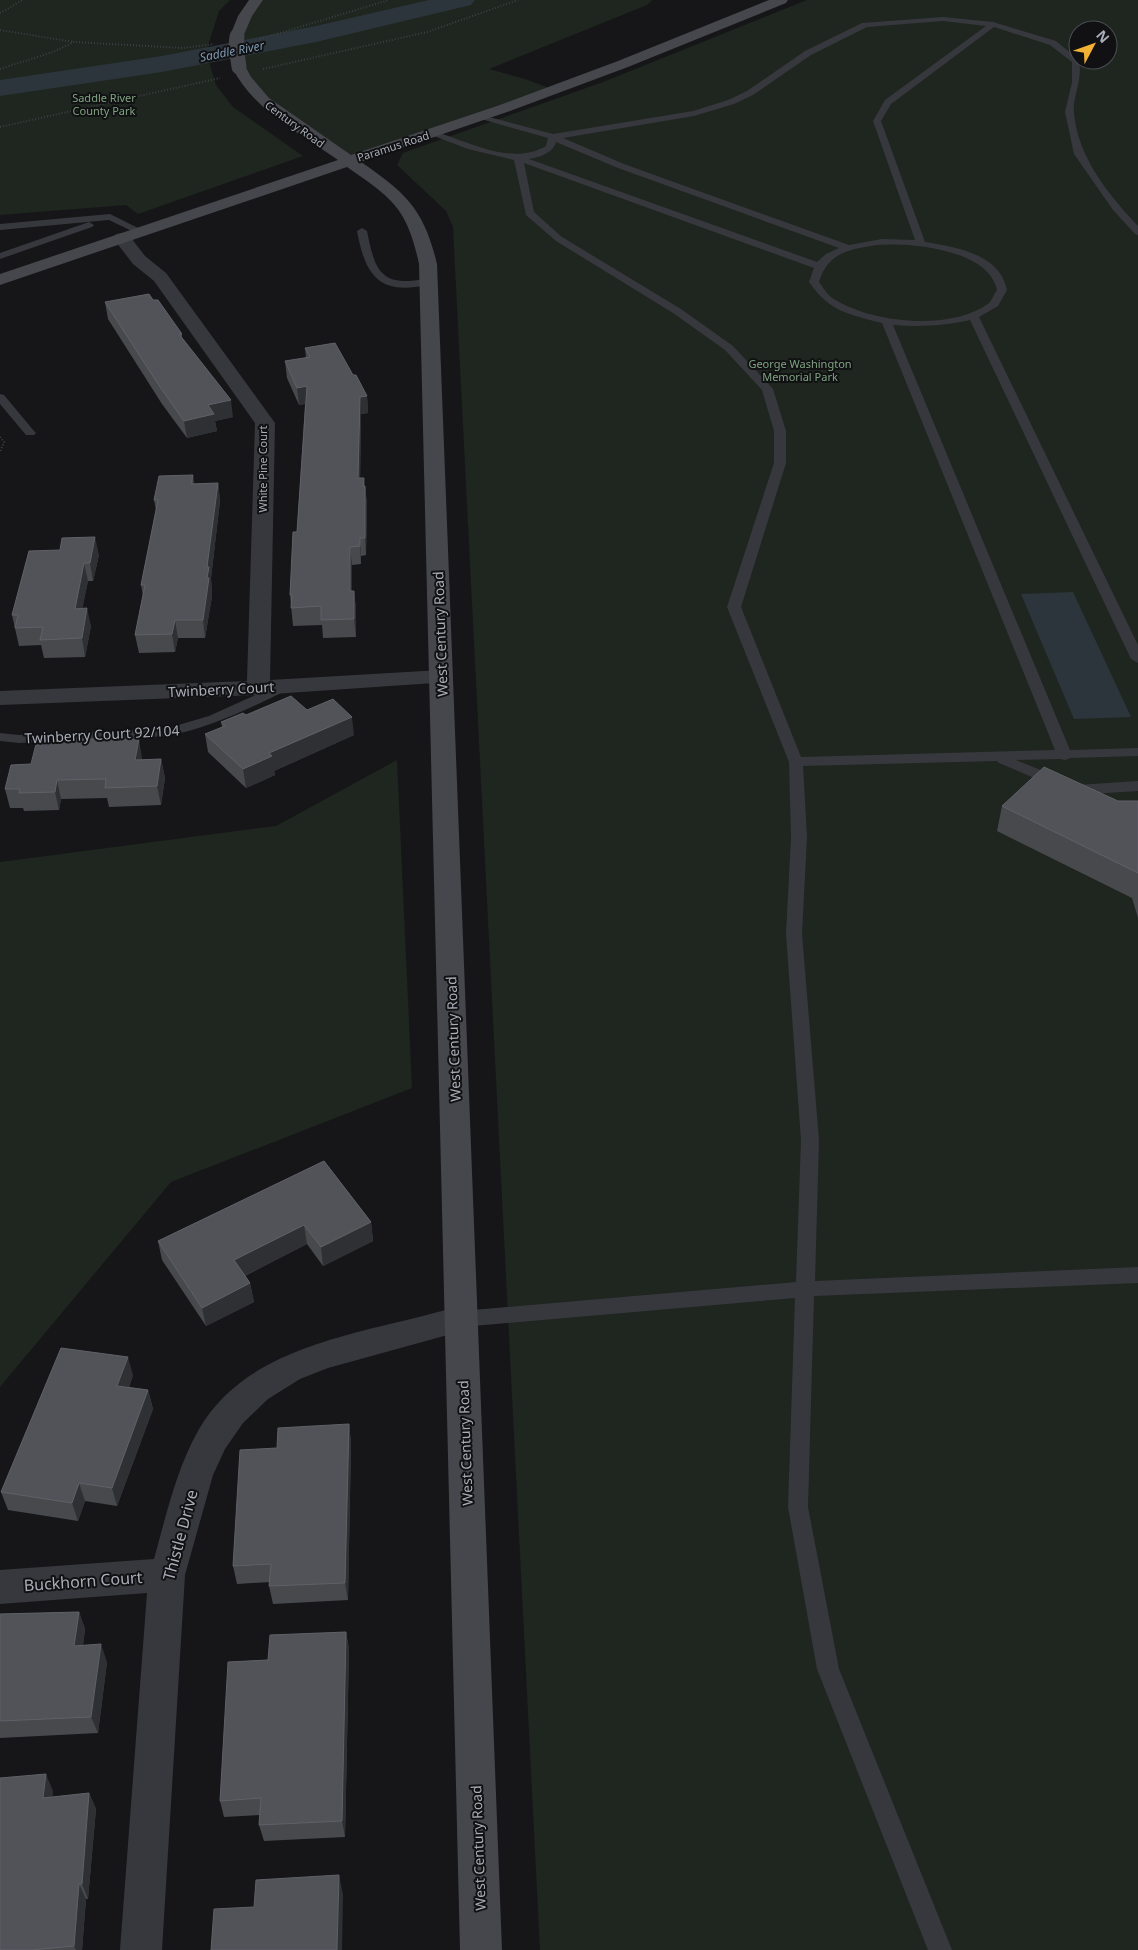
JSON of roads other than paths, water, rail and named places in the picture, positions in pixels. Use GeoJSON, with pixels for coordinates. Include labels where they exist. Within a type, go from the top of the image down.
{"type":"FeatureCollection","features":[{"type":"Feature","properties":{"kind":"main road","name":"Century Road"},"geometry":{"type":"LineString","coordinates":[[256,0],[245,16],[236,36],[239,68],[253,91],[264,102],[347,161]]}},
{"type":"Feature","properties":{"kind":"main road","name":"Paramus Road"},"geometry":{"type":"LineString","coordinates":[[0,280],[478,117],[589,77],[781,0]]}},
{"type":"Feature","properties":{"kind":"main road","name":"West Century Road"},"geometry":{"type":"LineString","coordinates":[[347,161],[385,186],[404,204],[415,221],[423,242],[428,264],[481,1950]]}},
{"type":"Feature","properties":{"kind":"street","name":"White Pine Court"},"geometry":{"type":"LineString","coordinates":[[122,238],[139,260],[160,277],[265,423],[258,688]]}},
{"type":"Feature","properties":{"kind":"street","name":"Twinberry Court"},"geometry":{"type":"LineString","coordinates":[[0,698],[258,688],[441,677]]}},
{"type":"Feature","properties":{"kind":"street","name":"Thistle Drive"},"geometry":{"type":"LineString","coordinates":[[141,1950],[167,1575],[196,1475],[211,1440],[231,1413],[256,1389],[288,1369],[324,1355],[461,1319]]}},
{"type":"Feature","properties":{"kind":"street","name":"Buckhorn Court"},"geometry":{"type":"LineString","coordinates":[[0,1587],[167,1575]]}},
{"type":"Feature","properties":{"kind":"lane"},"geometry":{"type":"LineString","coordinates":[[552,137],[694,113],[731,102],[750,93],[808,53],[865,25],[943,19],[993,24],[1053,43],[1076,61],[1076,82],[1069,112],[1079,154],[1116,208],[1138,232]]}},
{"type":"Feature","properties":{"kind":"lane"},"geometry":{"type":"LineString","coordinates":[[921,243],[877,122],[888,102],[993,24]]}},
{"type":"Feature","properties":{"kind":"lane"},"geometry":{"type":"LineString","coordinates":[[478,117],[552,137],[621,166],[848,248]]}},
{"type":"Feature","properties":{"kind":"lane"},"geometry":{"type":"LineString","coordinates":[[430,133],[471,147],[518,158],[818,266]]}},
{"type":"Feature","properties":{"kind":"lane"},"geometry":{"type":"LineString","coordinates":[[518,158],[537,155],[550,147],[552,137]]}},
{"type":"Feature","properties":{"kind":"lane"},"geometry":{"type":"LineString","coordinates":[[518,158],[528,213],[559,239],[677,311],[729,348],[767,389],[780,431],[780,463],[734,607],[796,762],[799,837],[794,934],[810,1140],[798,1507],[828,1669],[940,1950]]}},
{"type":"Feature","properties":{"kind":"lane"},"geometry":{"type":"LineString","coordinates":[[0,227],[110,217],[141,232]]}},
{"type":"Feature","properties":{"kind":"lane"},"geometry":{"type":"LineString","coordinates":[[0,256],[110,217]]}},
{"type":"Feature","properties":{"kind":"lane"},"geometry":{"type":"LineString","coordinates":[[362,231],[367,256],[384,280],[393,285],[428,282]]}},
{"type":"Feature","properties":{"kind":"lane"},"geometry":{"type":"LineString","coordinates":[[882,242],[921,243],[954,250],[980,261],[997,274],[1002,290],[994,304],[973,316],[948,322],[886,321],[851,312],[826,298],[814,282],[818,266],[830,256],[848,248],[882,242]]}},
{"type":"Feature","properties":{"kind":"lane"},"geometry":{"type":"LineString","coordinates":[[973,316],[1138,659]]}},
{"type":"Feature","properties":{"kind":"lane"},"geometry":{"type":"LineString","coordinates":[[886,321],[1065,756]]}},
{"type":"Feature","properties":{"kind":"lane"},"geometry":{"type":"LineString","coordinates":[[0,397],[30,432]]}},
{"type":"Feature","properties":{"kind":"lane","name":"Twinberry Court 92/104"},"geometry":{"type":"LineString","coordinates":[[0,737],[29,738],[168,732],[185,729],[219,719],[284,686]]}},
{"type":"Feature","properties":{"kind":"lane"},"geometry":{"type":"LineString","coordinates":[[796,762],[998,758],[1138,752]]}},
{"type":"Feature","properties":{"kind":"lane"},"geometry":{"type":"LineString","coordinates":[[998,758],[1075,790],[1138,786]]}},
{"type":"Feature","properties":{"kind":"lane"},"geometry":{"type":"LineString","coordinates":[[461,1319],[806,1289],[1138,1275]]}},
{"type":"Feature","properties":{"kind":"waterway","name":"Saddle River"},"geometry":{"type":"LineString","coordinates":[[0,88],[162,64],[316,34],[462,0]]}},
{"type":"Feature","properties":{"kind":"park label","name":"Saddle River County Park"},"geometry":{"type":"Point","coordinates":[104,103]}},
{"type":"Feature","properties":{"kind":"park label","name":"George Washington Memorial Park"},"geometry":{"type":"Point","coordinates":[800,369]}}]}
